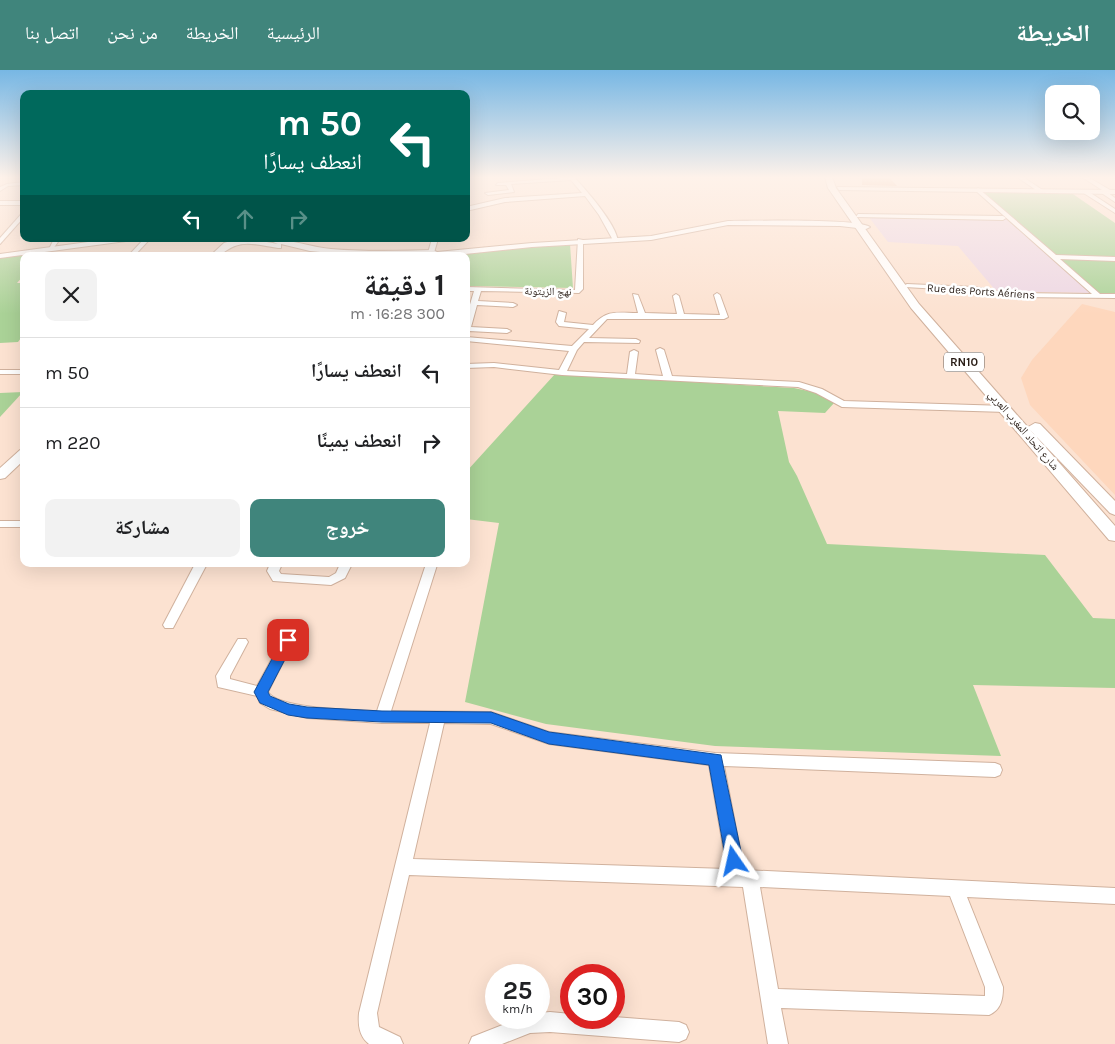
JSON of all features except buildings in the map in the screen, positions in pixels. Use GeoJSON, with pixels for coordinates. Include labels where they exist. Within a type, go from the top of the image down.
{"type":"FeatureCollection","features":[{"type":"Feature","properties":{"kind":"main road"},"geometry":{"type":"LineString","coordinates":[[461,252],[661,236],[719,224],[860,223]]}},
{"type":"Feature","properties":{"kind":"main road","name":"شارع اتحاد المغرب العربي"},"geometry":{"type":"LineString","coordinates":[[860,223],[932,317],[1115,510]]}},
{"type":"Feature","properties":{"kind":"main road","name":"شارع اتحاد المغرب العربي"},"geometry":{"type":"LineString","coordinates":[[860,223],[915,306],[1059,469],[1115,536]]}},
{"type":"Feature","properties":{"kind":"main road"},"geometry":{"type":"LineString","coordinates":[[22,252],[92,242]]}},
{"type":"Feature","properties":{"kind":"main road"},"geometry":{"type":"LineString","coordinates":[[24,252],[102,242]]}},
{"type":"Feature","properties":{"kind":"main road"},"geometry":{"type":"LineString","coordinates":[[216,252],[225,242]]}},
{"type":"Feature","properties":{"kind":"main road"},"geometry":{"type":"LineString","coordinates":[[219,252],[236,242]]}},
{"type":"Feature","properties":{"kind":"main road"},"geometry":{"type":"LineString","coordinates":[[258,242],[313,252]]}},
{"type":"Feature","properties":{"kind":"main road"},"geometry":{"type":"LineString","coordinates":[[285,242],[331,251],[355,252]]}},
{"type":"Feature","properties":{"kind":"main road"},"geometry":{"type":"LineString","coordinates":[[0,255],[20,252]]}},
{"type":"Feature","properties":{"kind":"main road"},"geometry":{"type":"LineString","coordinates":[[0,255],[20,252]]}},
{"type":"Feature","properties":{"kind":"main road"},"geometry":{"type":"LineString","coordinates":[[0,475],[20,457]]}},
{"type":"Feature","properties":{"kind":"street"},"geometry":{"type":"LineString","coordinates":[[0,242],[17,222]]}},
{"type":"Feature","properties":{"kind":"street"},"geometry":{"type":"LineString","coordinates":[[608,222],[619,240]]}},
{"type":"Feature","properties":{"kind":"street"},"geometry":{"type":"LineString","coordinates":[[860,223],[876,222]]}},
{"type":"Feature","properties":{"kind":"street"},"geometry":{"type":"LineString","coordinates":[[1015,222],[1097,295]]}},
{"type":"Feature","properties":{"kind":"street","name":"نهج الزيتونة"},"geometry":{"type":"LineString","coordinates":[[470,289],[579,291],[580,241]]}},
{"type":"Feature","properties":{"kind":"street"},"geometry":{"type":"LineString","coordinates":[[51,248],[55,242]]}},
{"type":"Feature","properties":{"kind":"street"},"geometry":{"type":"LineString","coordinates":[[135,252],[143,242]]}},
{"type":"Feature","properties":{"kind":"street"},"geometry":{"type":"LineString","coordinates":[[1054,257],[1115,259]]}},
{"type":"Feature","properties":{"kind":"street","name":"Rue des Ports Aériens"},"geometry":{"type":"LineString","coordinates":[[907,286],[974,289],[1010,295],[1115,296]]}},
{"type":"Feature","properties":{"kind":"street"},"geometry":{"type":"LineString","coordinates":[[470,315],[478,290]]}},
{"type":"Feature","properties":{"kind":"street"},"geometry":{"type":"LineString","coordinates":[[635,295],[642,315]]}},
{"type":"Feature","properties":{"kind":"street"},"geometry":{"type":"LineString","coordinates":[[562,373],[574,348],[606,315],[724,317],[717,295]]}},
{"type":"Feature","properties":{"kind":"street"},"geometry":{"type":"LineString","coordinates":[[676,296],[681,316]]}},
{"type":"Feature","properties":{"kind":"street"},"geometry":{"type":"LineString","coordinates":[[473,303],[513,305]]}},
{"type":"Feature","properties":{"kind":"street"},"geometry":{"type":"LineString","coordinates":[[562,313],[560,322],[562,324],[594,327]]}},
{"type":"Feature","properties":{"kind":"street"},"geometry":{"type":"LineString","coordinates":[[470,330],[506,331]]}},
{"type":"Feature","properties":{"kind":"street"},"geometry":{"type":"LineString","coordinates":[[470,339],[574,348]]}},
{"type":"Feature","properties":{"kind":"street"},"geometry":{"type":"LineString","coordinates":[[582,340],[636,341]]}},
{"type":"Feature","properties":{"kind":"street"},"geometry":{"type":"LineString","coordinates":[[660,350],[666,364],[668,378]]}},
{"type":"Feature","properties":{"kind":"street"},"geometry":{"type":"LineString","coordinates":[[631,376],[634,352]]}},
{"type":"Feature","properties":{"kind":"street"},"geometry":{"type":"LineString","coordinates":[[470,366],[494,366],[562,373],[799,385],[819,390],[842,404],[1006,409]]}},
{"type":"Feature","properties":{"kind":"street"},"geometry":{"type":"LineString","coordinates":[[0,372],[20,372]]}},
{"type":"Feature","properties":{"kind":"street"},"geometry":{"type":"LineString","coordinates":[[1059,469],[1115,528]]}},
{"type":"Feature","properties":{"kind":"street"},"geometry":{"type":"LineString","coordinates":[[0,524],[20,524]]}},
{"type":"Feature","properties":{"kind":"street"},"geometry":{"type":"LineString","coordinates":[[170,625],[199,567]]}},
{"type":"Feature","properties":{"kind":"street"},"geometry":{"type":"LineString","coordinates":[[274,567],[272,571],[277,578],[330,581],[341,575],[345,567]]}},
{"type":"Feature","properties":{"kind":"street"},"geometry":{"type":"LineString","coordinates":[[382,717],[430,567]]}},
{"type":"Feature","properties":{"kind":"street"},"geometry":{"type":"LineString","coordinates":[[261,692],[297,623]]}},
{"type":"Feature","properties":{"kind":"street"},"geometry":{"type":"LineString","coordinates":[[242,642],[222,680],[223,683],[261,692]]}},
{"type":"Feature","properties":{"kind":"street"},"geometry":{"type":"LineString","coordinates":[[261,692],[265,700],[288,709],[307,712],[382,717],[491,718],[549,738],[715,760],[995,770]]}},
{"type":"Feature","properties":{"kind":"street"},"geometry":{"type":"LineString","coordinates":[[393,1044],[370,1034],[366,1026],[438,718]]}},
{"type":"Feature","properties":{"kind":"street"},"geometry":{"type":"LineString","coordinates":[[715,760],[771,998],[778,1044]]}},
{"type":"Feature","properties":{"kind":"street"},"geometry":{"type":"LineString","coordinates":[[404,867],[744,878],[1115,896]]}},
{"type":"Feature","properties":{"kind":"street"},"geometry":{"type":"LineString","coordinates":[[771,998],[989,1006],[994,998],[994,987],[955,889]]}},
{"type":"Feature","properties":{"kind":"street"},"geometry":{"type":"LineString","coordinates":[[479,1044],[530,1024],[550,1022],[679,1032]]}},
{"type":"Feature","properties":{"kind":"shaded area"},"geometry":{"type":"Polygon","coordinates":[[[873,222],[1010,222],[1091,293],[996,291],[958,246],[888,242],[873,222]]]}},
{"type":"Feature","properties":{"kind":"shaded area"},"geometry":{"type":"Polygon","coordinates":[[[1082,304],[1115,312],[1115,495],[1030,405],[1021,378],[1032,360],[1082,304]]]}},
{"type":"Feature","properties":{"kind":"green space"},"geometry":{"type":"Polygon","coordinates":[[[1011,222],[1115,223],[1115,294],[1091,293],[1011,222]]]}},
{"type":"Feature","properties":{"kind":"green space"},"geometry":{"type":"Polygon","coordinates":[[[570,244],[573,288],[470,286],[470,253],[570,244]]]}},
{"type":"Feature","properties":{"kind":"green space"},"geometry":{"type":"Polygon","coordinates":[[[20,256],[20,280],[17,283],[20,283],[20,339],[18,342],[0,343],[0,258],[20,256]]]}},
{"type":"Feature","properties":{"kind":"green space"},"geometry":{"type":"Polygon","coordinates":[[[555,374],[794,388],[813,392],[834,403],[825,413],[778,411],[789,462],[827,544],[1045,555],[1093,618],[1115,619],[1115,688],[973,685],[1001,756],[715,746],[546,724],[465,702],[499,523],[470,519],[470,468],[555,374]]]}},
{"type":"Feature","properties":{"kind":"green space"},"geometry":{"type":"Polygon","coordinates":[[[20,392],[20,395],[0,417],[0,393],[20,392]]]}},
{"type":"Feature","properties":{"kind":"route"},"geometry":{"type":"LineString","coordinates":[[288,640],[261,692],[265,700],[288,709],[382,717],[438,718],[471,716],[491,718],[549,738],[715,760],[734,861]]}}]}
